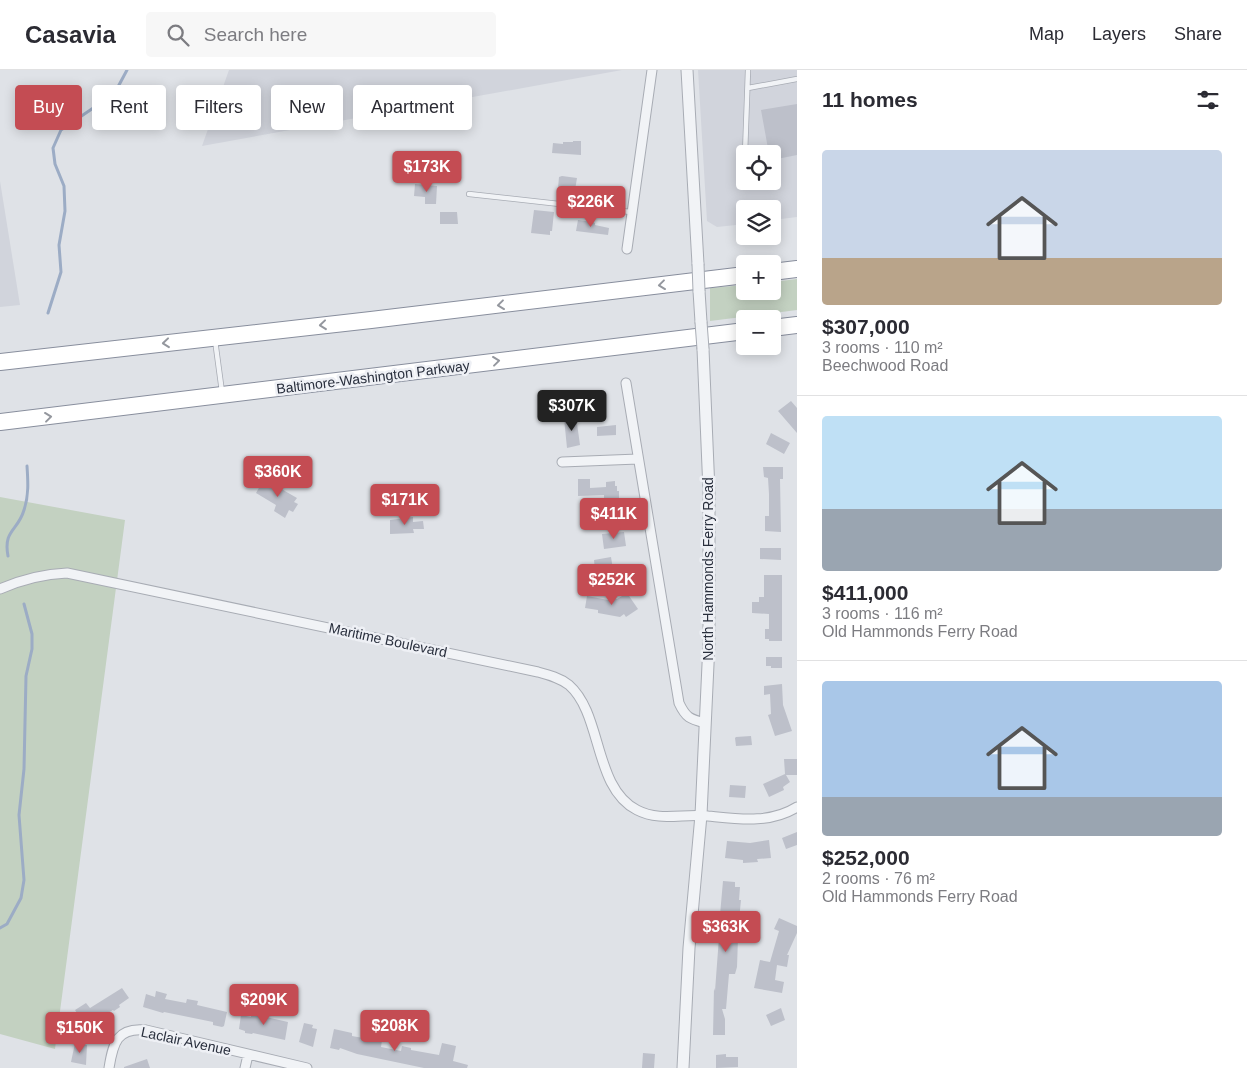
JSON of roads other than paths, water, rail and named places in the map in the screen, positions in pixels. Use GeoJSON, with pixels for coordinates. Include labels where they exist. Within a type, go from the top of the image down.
{"type":"FeatureCollection","features":[{"type":"Feature","properties":{"kind":"highway"},"geometry":{"type":"LineString","coordinates":[[781,271],[797,269]]}},
{"type":"Feature","properties":{"kind":"highway"},"geometry":{"type":"LineString","coordinates":[[0,362],[736,276]]}},
{"type":"Feature","properties":{"kind":"highway"},"geometry":{"type":"LineString","coordinates":[[781,327],[797,325]]}},
{"type":"Feature","properties":{"kind":"highway","name":"Baltimore-Washington Parkway"},"geometry":{"type":"LineString","coordinates":[[0,422],[736,332]]}},
{"type":"Feature","properties":{"kind":"street"},"geometry":{"type":"LineString","coordinates":[[627,248],[652,70]]}},
{"type":"Feature","properties":{"kind":"street","name":"North Hammonds Ferry Road"},"geometry":{"type":"LineString","coordinates":[[683,1068],[689,948],[701,815],[709,643],[709,491],[687,70]]}},
{"type":"Feature","properties":{"kind":"street"},"geometry":{"type":"LineString","coordinates":[[626,383],[679,703],[684,714],[706,723]]}},
{"type":"Feature","properties":{"kind":"street"},"geometry":{"type":"LineString","coordinates":[[562,462],[638,459]]}},
{"type":"Feature","properties":{"kind":"street","name":"Maritime Boulevard"},"geometry":{"type":"LineString","coordinates":[[0,589],[19,580],[44,574],[67,573],[557,677],[569,685],[579,697],[615,790],[624,801],[637,810],[671,817],[701,815],[762,819],[797,807]]}},
{"type":"Feature","properties":{"kind":"street","name":"Laclair Avenue"},"geometry":{"type":"LineString","coordinates":[[109,1068],[115,1040],[134,1029],[146,1030],[307,1068]]}},
{"type":"Feature","properties":{"kind":"street"},"geometry":{"type":"LineString","coordinates":[[245,1068],[248,1055]]}},
{"type":"Feature","properties":{"kind":"lane"},"geometry":{"type":"LineString","coordinates":[[745,145],[748,70]]}},
{"type":"Feature","properties":{"kind":"lane"},"geometry":{"type":"LineString","coordinates":[[748,88],[797,79]]}},
{"type":"Feature","properties":{"kind":"lane"},"geometry":{"type":"LineString","coordinates":[[469,194],[631,212]]}},
{"type":"Feature","properties":{"kind":"lane"},"geometry":{"type":"LineString","coordinates":[[214,337],[222,396]]}},
{"type":"Feature","properties":{"kind":"waterway"},"geometry":{"type":"LineString","coordinates":[[48,313],[61,272],[59,245],[65,211],[64,186],[55,164],[53,148],[61,130],[102,102],[119,85],[127,70]]}},
{"type":"Feature","properties":{"kind":"waterway"},"geometry":{"type":"LineString","coordinates":[[8,556],[9,536],[21,517],[26,504],[28,488],[27,466]]}},
{"type":"Feature","properties":{"kind":"waterway"},"geometry":{"type":"LineString","coordinates":[[0,928],[7,924],[21,898],[24,880],[19,815],[24,769],[26,676],[32,649],[32,634],[24,604]]}}]}
